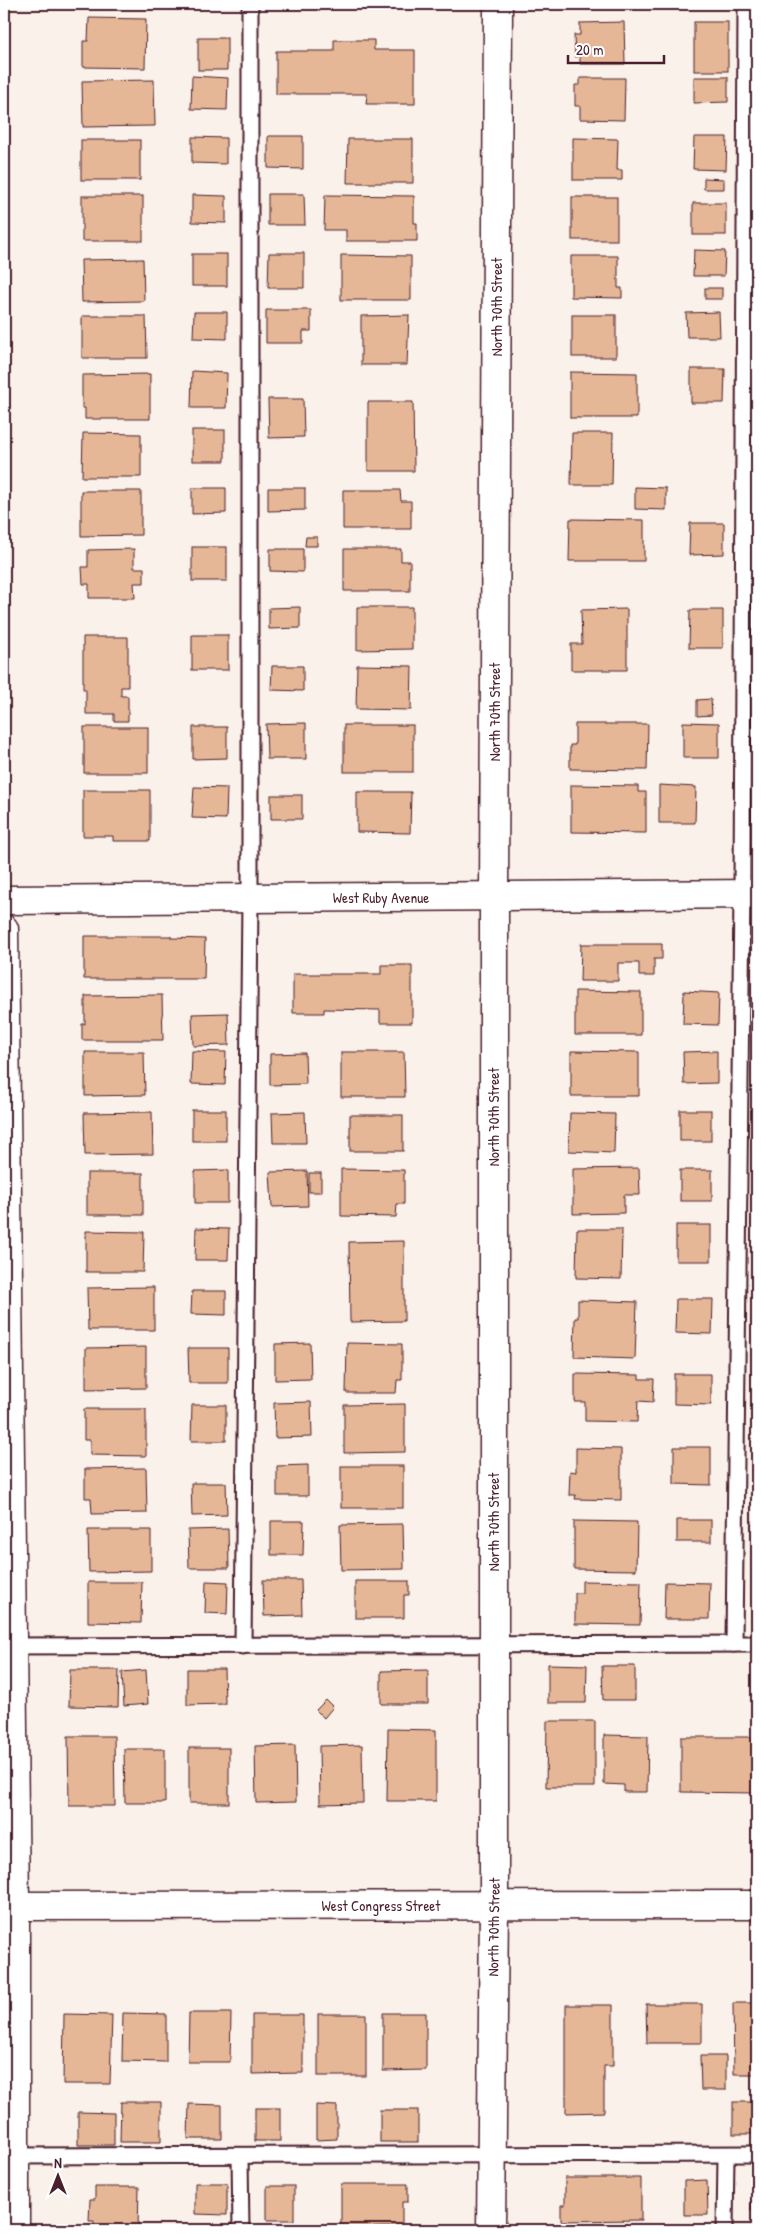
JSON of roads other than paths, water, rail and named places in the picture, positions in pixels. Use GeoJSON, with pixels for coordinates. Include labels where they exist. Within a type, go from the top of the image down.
{"type":"FeatureCollection","features":[{"type":"Feature","properties":{"kind":"street","name":"North 70th Street"},"geometry":{"type":"LineString","coordinates":[[491,2230],[494,1906],[494,897],[498,4]]}},
{"type":"Feature","properties":{"kind":"street","name":"West Ruby Avenue"},"geometry":{"type":"LineString","coordinates":[[4,900],[749,894]]}},
{"type":"Feature","properties":{"kind":"street"},"geometry":{"type":"LineString","coordinates":[[4,929],[10,2156],[15,2230]]}},
{"type":"Feature","properties":{"kind":"street","name":"West Congress Street"},"geometry":{"type":"LineString","coordinates":[[10,1906],[757,1905]]}},
{"type":"Feature","properties":{"kind":"lane"},"geometry":{"type":"LineString","coordinates":[[242,1646],[250,899],[250,4]]}},
{"type":"Feature","properties":{"kind":"lane"},"geometry":{"type":"LineString","coordinates":[[734,1644],[749,894],[746,4]]}},
{"type":"Feature","properties":{"kind":"lane"},"geometry":{"type":"LineString","coordinates":[[8,1646],[757,1644]]}},
{"type":"Feature","properties":{"kind":"lane"},"geometry":{"type":"LineString","coordinates":[[10,2156],[757,2154]]}},
{"type":"Feature","properties":{"kind":"lane"},"geometry":{"type":"LineString","coordinates":[[725,2230],[726,2155]]}},
{"type":"Feature","properties":{"kind":"lane"},"geometry":{"type":"LineString","coordinates":[[240,2156],[241,2230]]}}]}
